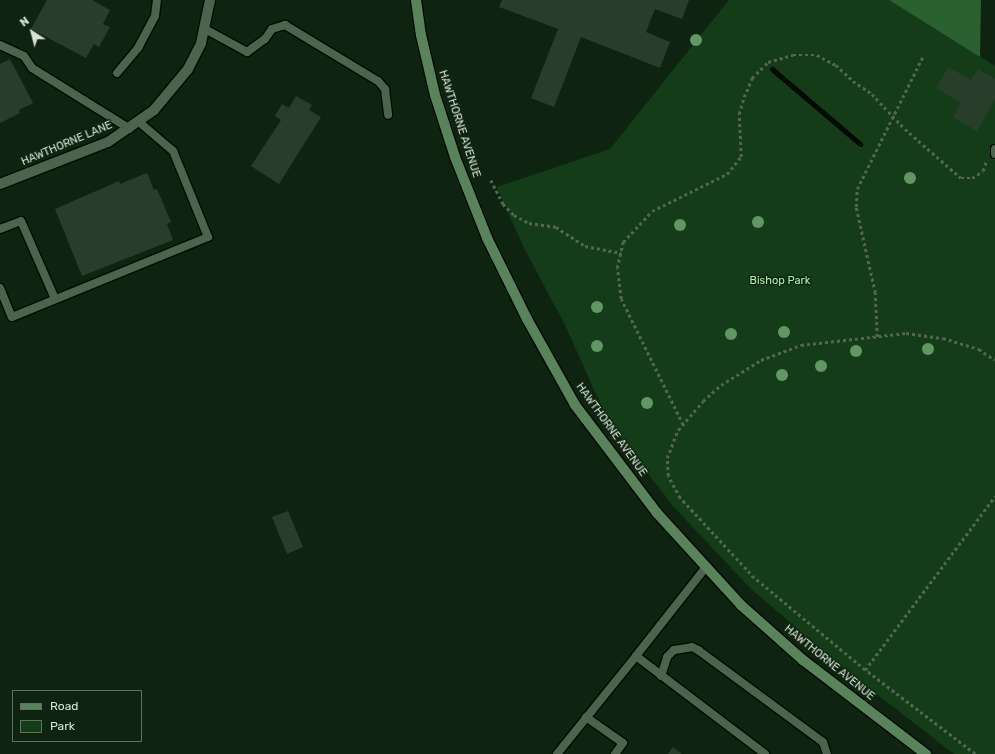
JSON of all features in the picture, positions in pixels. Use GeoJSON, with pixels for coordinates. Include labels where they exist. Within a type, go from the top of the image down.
{"type":"FeatureCollection","features":[{"type":"Feature","properties":{"kind":"main road","name":"HAWTHORNE AVENUE"},"geometry":{"type":"LineString","coordinates":[[416,0],[421,35],[435,95],[455,157],[487,238],[527,319],[575,405],[657,514],[741,605],[803,660],[926,754]]}},
{"type":"Feature","properties":{"kind":"street","name":"HAWTHORNE LANE"},"geometry":{"type":"LineString","coordinates":[[0,184],[108,142],[139,122],[169,94],[188,69],[205,29],[210,0]]}},
{"type":"Feature","properties":{"kind":"lane"},"geometry":{"type":"LineString","coordinates":[[117,73],[138,48],[155,16],[158,0]]}},
{"type":"Feature","properties":{"kind":"lane"},"geometry":{"type":"LineString","coordinates":[[205,29],[247,52],[265,38],[272,29],[285,25],[378,81],[385,89],[388,115]]}},
{"type":"Feature","properties":{"kind":"lane"},"geometry":{"type":"LineString","coordinates":[[0,45],[24,56],[32,68],[130,129]]}},
{"type":"Feature","properties":{"kind":"lane"},"geometry":{"type":"LineString","coordinates":[[0,288],[12,317],[208,237],[173,151],[139,122]]}},
{"type":"Feature","properties":{"kind":"lane"},"geometry":{"type":"LineString","coordinates":[[0,229],[21,221],[55,299]]}},
{"type":"Feature","properties":{"kind":"lane"},"geometry":{"type":"LineString","coordinates":[[556,754],[706,567]]}},
{"type":"Feature","properties":{"kind":"lane"},"geometry":{"type":"LineString","coordinates":[[662,676],[667,657],[674,650],[692,647],[823,742],[827,754]]}},
{"type":"Feature","properties":{"kind":"lane"},"geometry":{"type":"LineString","coordinates":[[636,656],[765,754]]}},
{"type":"Feature","properties":{"kind":"lane"},"geometry":{"type":"LineString","coordinates":[[586,717],[623,743],[615,754]]}},
{"type":"Feature","properties":{"kind":"path"},"geometry":{"type":"LineString","coordinates":[[683,424],[621,299],[617,268],[623,242],[652,211],[727,174],[741,157],[739,114],[752,78],[768,62],[793,55],[817,55],[836,65],[892,114],[905,129],[961,178],[972,178],[983,170],[987,156],[995,152]]}},
{"type":"Feature","properties":{"kind":"path"},"geometry":{"type":"LineString","coordinates":[[877,337],[875,293],[856,207],[856,195],[892,114],[923,56]]}},
{"type":"Feature","properties":{"kind":"path"},"geometry":{"type":"LineString","coordinates":[[491,180],[503,204],[514,215],[529,223],[556,227],[585,246],[621,253]]}},
{"type":"Feature","properties":{"kind":"path"},"geometry":{"type":"LineString","coordinates":[[975,754],[865,670],[754,578],[680,498],[668,476],[668,458],[683,424],[721,385],[761,360],[818,342],[906,333],[943,338],[979,349],[995,360]]}},
{"type":"Feature","properties":{"kind":"path"},"geometry":{"type":"LineString","coordinates":[[865,670],[995,496]]}},
{"type":"Feature","properties":{"kind":"green space","name":"Bishop Park"},"geometry":{"type":"Polygon","coordinates":[[[729,0],[889,0],[995,66],[995,754],[954,754],[843,668],[749,587],[673,506],[609,423],[565,325],[523,246],[497,187],[610,149],[729,0]]]}},
{"type":"Feature","properties":{"kind":"green space"},"geometry":{"type":"Polygon","coordinates":[[[889,0],[981,0],[980,57],[889,0]]]}},
{"type":"Feature","properties":{"kind":"building"},"geometry":{"type":"Polygon","coordinates":[[[47,0],[92,0],[110,10],[103,24],[110,27],[99,47],[94,44],[86,58],[31,29],[47,0]]]}},
{"type":"Feature","properties":{"kind":"building"},"geometry":{"type":"Polygon","coordinates":[[[502,0],[689,0],[682,19],[655,9],[646,32],[670,42],[660,68],[581,37],[554,107],[531,98],[558,29],[499,7],[502,0]]]}},
{"type":"Feature","properties":{"kind":"building"},"geometry":{"type":"Polygon","coordinates":[[[10,59],[33,103],[19,110],[20,113],[0,123],[0,64],[10,59]]]}},
{"type":"Feature","properties":{"kind":"building"},"geometry":{"type":"Polygon","coordinates":[[[948,67],[971,80],[978,69],[995,79],[995,99],[977,131],[953,117],[961,103],[936,88],[948,67]]]}},
{"type":"Feature","properties":{"kind":"building"},"geometry":{"type":"Polygon","coordinates":[[[296,96],[312,105],[309,110],[321,117],[279,184],[251,166],[281,120],[275,116],[282,104],[289,108],[296,96]]]}},
{"type":"Feature","properties":{"kind":"building"},"geometry":{"type":"Polygon","coordinates":[[[147,173],[154,190],[157,189],[171,222],[167,224],[173,240],[82,276],[55,209],[119,181],[120,184],[147,173]]]}},
{"type":"Feature","properties":{"kind":"building"},"geometry":{"type":"Polygon","coordinates":[[[288,511],[303,547],[287,554],[272,517],[288,511]]]}},
{"type":"Feature","properties":{"kind":"building"},"geometry":{"type":"Polygon","coordinates":[[[673,747],[674,748],[682,754],[668,754],[673,747]]]}},
{"type":"Feature","properties":{"kind":"waterway"},"geometry":{"type":"LineString","coordinates":[[772,69],[860,144]]}}]}
